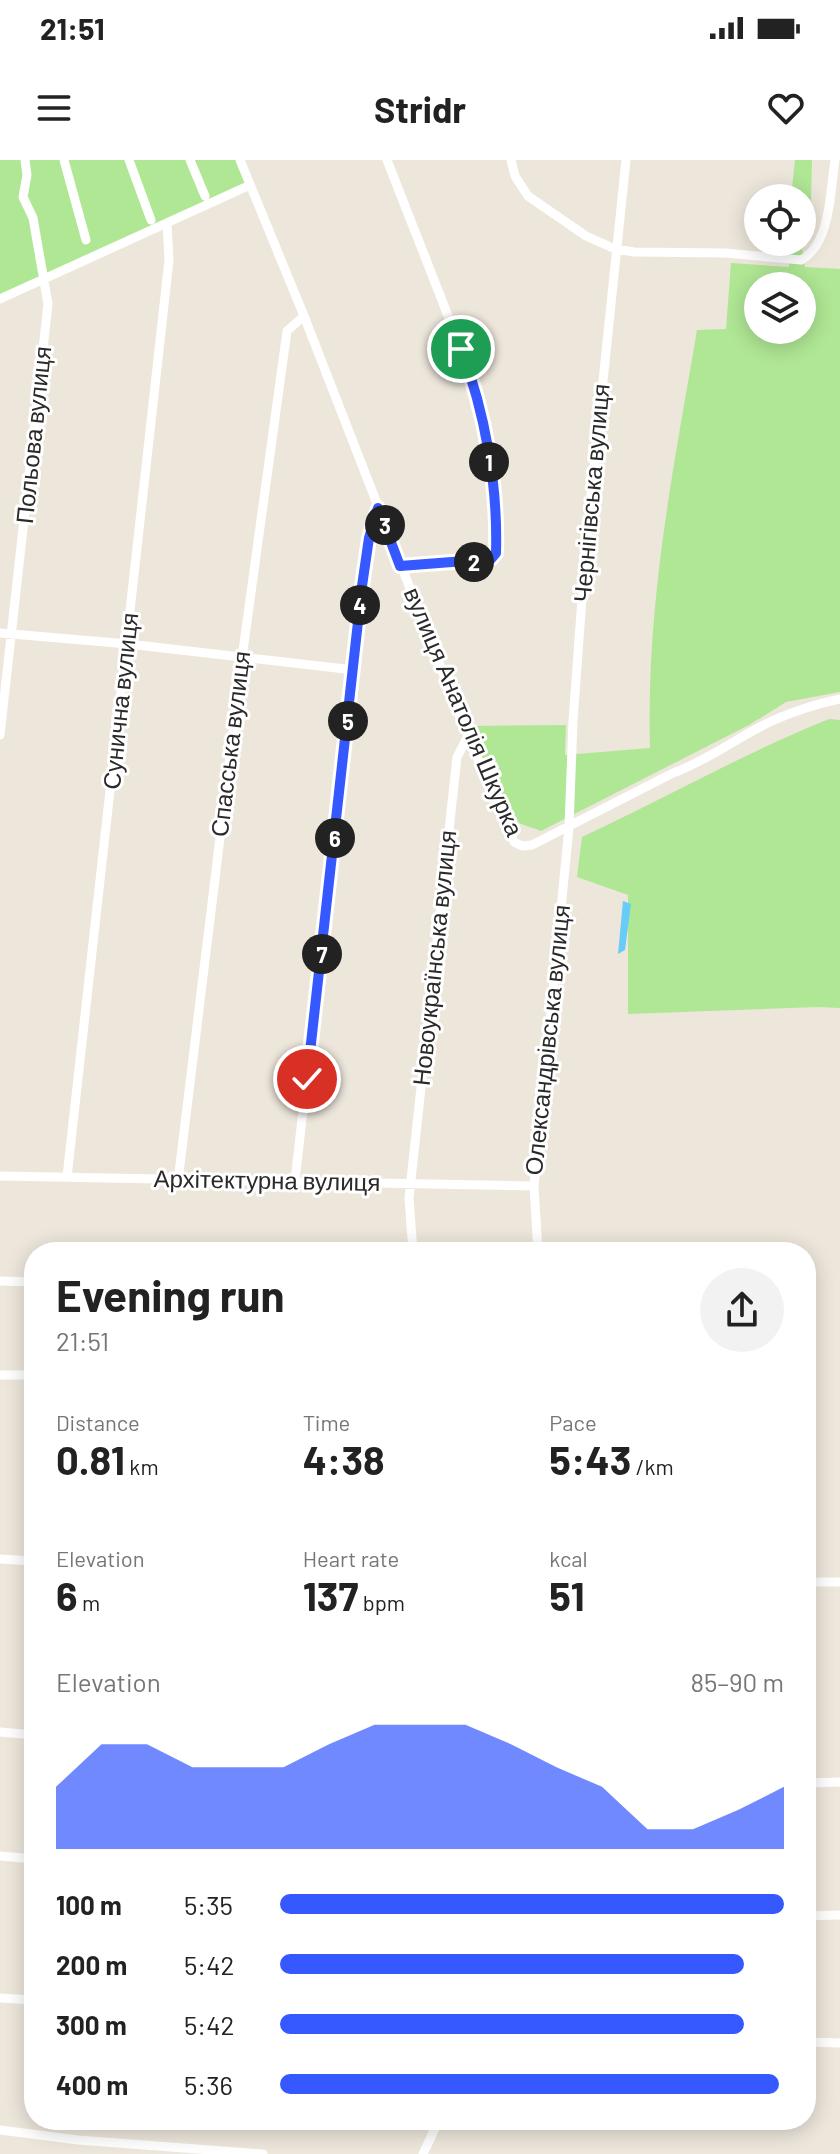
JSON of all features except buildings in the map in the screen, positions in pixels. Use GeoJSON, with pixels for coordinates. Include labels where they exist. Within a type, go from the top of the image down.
{"type":"FeatureCollection","features":[{"type":"Feature","properties":{"kind":"street","name":"Польова вулиця"},"geometry":{"type":"LineString","coordinates":[[0,735],[48,304],[48,290],[42,279],[43,260],[23,197],[27,175],[25,160]]}},
{"type":"Feature","properties":{"kind":"street"},"geometry":{"type":"LineString","coordinates":[[64,160],[86,240]]}},
{"type":"Feature","properties":{"kind":"street"},"geometry":{"type":"LineString","coordinates":[[129,160],[151,220]]}},
{"type":"Feature","properties":{"kind":"street"},"geometry":{"type":"LineString","coordinates":[[190,160],[205,196]]}},
{"type":"Feature","properties":{"kind":"street","name":"вулиця Анатолія Шкурка"},"geometry":{"type":"LineString","coordinates":[[240,160],[468,736],[514,842],[522,846],[532,845],[673,773],[696,765],[772,721],[840,699]]}},
{"type":"Feature","properties":{"kind":"street"},"geometry":{"type":"LineString","coordinates":[[387,160],[472,377],[490,466],[496,535],[496,553],[491,559],[400,566]]}},
{"type":"Feature","properties":{"kind":"street"},"geometry":{"type":"LineString","coordinates":[[511,160],[515,176],[528,196],[586,236],[615,249],[643,253],[725,253],[801,260],[811,255],[819,242],[835,160]]}},
{"type":"Feature","properties":{"kind":"street","name":"Чернігівська вулиця"},"geometry":{"type":"LineString","coordinates":[[569,827],[585,559],[626,160]]}},
{"type":"Feature","properties":{"kind":"street"},"geometry":{"type":"LineString","coordinates":[[0,299],[250,185]]}},
{"type":"Feature","properties":{"kind":"street","name":"Сунична вулиця"},"geometry":{"type":"LineString","coordinates":[[67,1177],[169,260],[167,224]]}},
{"type":"Feature","properties":{"kind":"street","name":"Спасська вулиця"},"geometry":{"type":"LineString","coordinates":[[178,1181],[242,658],[287,331],[304,316]]}},
{"type":"Feature","properties":{"kind":"street"},"geometry":{"type":"LineString","coordinates":[[295,1181],[369,538],[378,508]]}},
{"type":"Feature","properties":{"kind":"street"},"geometry":{"type":"LineString","coordinates":[[0,633],[354,670]]}},
{"type":"Feature","properties":{"kind":"street","name":"Новоукраїнська вулиця"},"geometry":{"type":"LineString","coordinates":[[412,1242],[409,1198],[457,757],[468,736]]}},
{"type":"Feature","properties":{"kind":"street","name":"Олександрівська вулиця"},"geometry":{"type":"LineString","coordinates":[[537,1242],[534,1186],[569,827]]}},
{"type":"Feature","properties":{"kind":"street","name":"Архітектурна вулиця"},"geometry":{"type":"LineString","coordinates":[[0,1176],[534,1186]]}},
{"type":"Feature","properties":{"kind":"street"},"geometry":{"type":"LineString","coordinates":[[0,1281],[24,1282]]}},
{"type":"Feature","properties":{"kind":"street"},"geometry":{"type":"LineString","coordinates":[[0,1375],[24,1375]]}},
{"type":"Feature","properties":{"kind":"street"},"geometry":{"type":"LineString","coordinates":[[0,1559],[24,1560]]}},
{"type":"Feature","properties":{"kind":"street"},"geometry":{"type":"LineString","coordinates":[[816,1582],[840,1582]]}},
{"type":"Feature","properties":{"kind":"street"},"geometry":{"type":"LineString","coordinates":[[0,1732],[24,1734]]}},
{"type":"Feature","properties":{"kind":"street"},"geometry":{"type":"LineString","coordinates":[[816,1783],[840,1782]]}},
{"type":"Feature","properties":{"kind":"street"},"geometry":{"type":"LineString","coordinates":[[0,1856],[24,1858]]}},
{"type":"Feature","properties":{"kind":"street"},"geometry":{"type":"LineString","coordinates":[[816,1916],[840,1915]]}},
{"type":"Feature","properties":{"kind":"street"},"geometry":{"type":"LineString","coordinates":[[0,1998],[24,1999]]}},
{"type":"Feature","properties":{"kind":"street"},"geometry":{"type":"LineString","coordinates":[[816,2042],[840,2043]]}},
{"type":"Feature","properties":{"kind":"street"},"geometry":{"type":"LineString","coordinates":[[0,2130],[78,2140],[263,2154]]}},
{"type":"Feature","properties":{"kind":"street"},"geometry":{"type":"LineString","coordinates":[[423,2154],[434,2130]]}},
{"type":"Feature","properties":{"kind":"green space"},"geometry":{"type":"Polygon","coordinates":[[[0,160],[240,160],[250,185],[0,299],[0,160]]]}},
{"type":"Feature","properties":{"kind":"green space"},"geometry":{"type":"Polygon","coordinates":[[[795,160],[812,160],[811,184],[792,184],[795,160]]]}},
{"type":"Feature","properties":{"kind":"green space"},"geometry":{"type":"Polygon","coordinates":[[[789,256],[803,256],[805,267],[840,269],[840,692],[786,702],[749,725],[541,831],[512,818],[498,800],[469,726],[566,725],[565,755],[650,748],[652,641],[657,589],[697,330],[726,329],[731,263],[789,267],[789,256]]]}},
{"type":"Feature","properties":{"kind":"green space"},"geometry":{"type":"Polygon","coordinates":[[[829,719],[840,720],[840,1008],[628,1014],[628,895],[577,877],[582,837],[766,746],[829,719]]]}},
{"type":"Feature","properties":{"kind":"water"},"geometry":{"type":"Polygon","coordinates":[[[623,901],[631,904],[625,950],[618,954],[623,901]]]}},
{"type":"Feature","properties":{"kind":"route"},"geometry":{"type":"LineString","coordinates":[[307,1079],[362,586],[369,538],[378,508],[400,566],[478,561],[491,559],[496,553],[490,466],[472,377],[461,349]]}}]}
